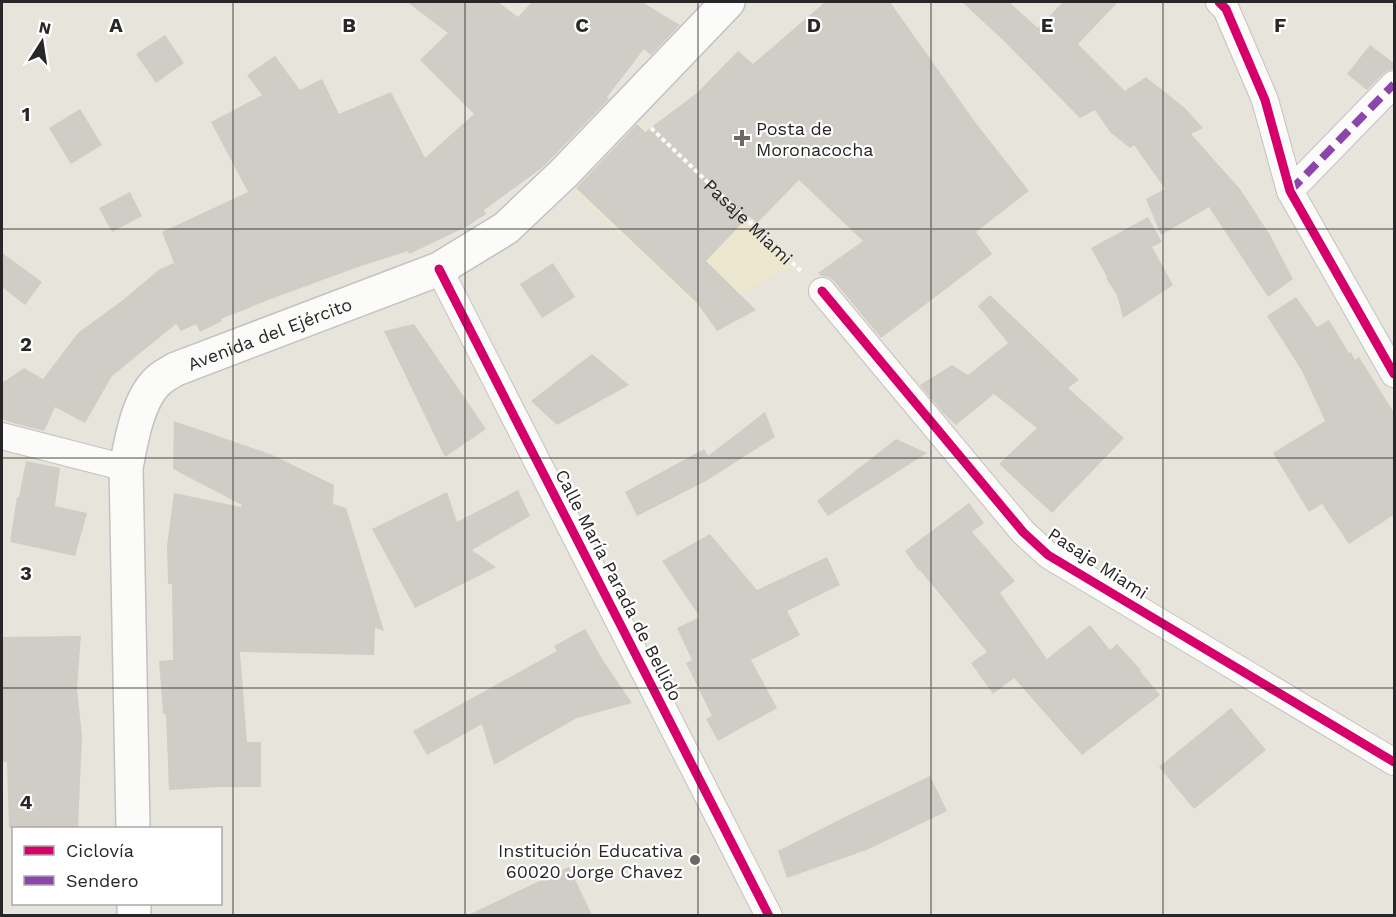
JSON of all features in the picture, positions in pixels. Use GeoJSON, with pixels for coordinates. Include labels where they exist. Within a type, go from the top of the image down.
{"type":"FeatureCollection","features":[{"type":"Feature","properties":{"kind":"main road","name":"Avenida del Ejército"},"geometry":{"type":"LineString","coordinates":[[133,827],[126,468],[134,429],[148,392],[159,379],[176,369],[439,269],[506,228],[564,173],[728,2]]}},
{"type":"Feature","properties":{"kind":"street"},"geometry":{"type":"LineString","coordinates":[[1219,2],[1226,9],[1265,100],[1290,191],[1395,374]]}},
{"type":"Feature","properties":{"kind":"street"},"geometry":{"type":"LineString","coordinates":[[1290,191],[1395,84]]}},
{"type":"Feature","properties":{"kind":"street","name":"Calle María Parada de Bellido"},"geometry":{"type":"LineString","coordinates":[[439,269],[769,915]]}},
{"type":"Feature","properties":{"kind":"street","name":"Pasaje Miami"},"geometry":{"type":"LineString","coordinates":[[822,291],[1023,532],[1048,555],[1395,762]]}},
{"type":"Feature","properties":{"kind":"street"},"geometry":{"type":"LineString","coordinates":[[2,436],[126,468]]}},
{"type":"Feature","properties":{"kind":"shaded area"},"geometry":{"type":"Polygon","coordinates":[[[637,120],[793,266],[704,313],[574,190],[637,120]]]}},
{"type":"Feature","properties":{"kind":"building"},"geometry":{"type":"Polygon","coordinates":[[[407,2],[498,2],[518,17],[532,2],[642,2],[680,25],[651,55],[644,49],[607,97],[609,99],[542,168],[484,210],[486,214],[466,227],[409,254],[408,251],[358,267],[271,299],[221,319],[222,321],[200,332],[196,324],[181,331],[176,324],[112,376],[85,423],[55,407],[44,431],[2,419],[2,383],[24,368],[43,379],[78,333],[160,269],[174,263],[162,232],[248,192],[211,122],[262,95],[247,75],[275,56],[300,90],[322,79],[339,114],[391,92],[425,158],[474,114],[420,60],[448,33],[407,2]]]}},
{"type":"Feature","properties":{"kind":"building"},"geometry":{"type":"Polygon","coordinates":[[[825,2],[890,2],[975,122],[1029,191],[976,232],[992,254],[881,338],[834,281],[818,273],[863,241],[799,180],[757,223],[749,216],[706,261],[756,310],[717,331],[697,303],[576,188],[637,124],[645,132],[697,93],[738,51],[753,64],[825,2]]]}},
{"type":"Feature","properties":{"kind":"building"},"geometry":{"type":"Polygon","coordinates":[[[962,2],[1009,2],[1038,28],[1063,2],[1118,2],[1078,44],[1125,91],[1146,77],[1185,108],[1203,128],[1191,134],[1240,189],[1270,235],[1293,279],[1268,297],[1209,207],[1161,235],[1146,199],[1165,189],[1134,145],[1130,148],[1110,132],[1095,110],[1080,118],[962,2]]]}},
{"type":"Feature","properties":{"kind":"building"},"geometry":{"type":"Polygon","coordinates":[[[165,35],[184,63],[156,83],[136,54],[165,35]]]}},
{"type":"Feature","properties":{"kind":"building"},"geometry":{"type":"Polygon","coordinates":[[[1370,45],[1395,64],[1395,69],[1384,73],[1367,90],[1347,74],[1370,45]]]}},
{"type":"Feature","properties":{"kind":"building"},"geometry":{"type":"Polygon","coordinates":[[[80,109],[102,145],[71,164],[49,128],[80,109]]]}},
{"type":"Feature","properties":{"kind":"building"},"geometry":{"type":"Polygon","coordinates":[[[130,192],[142,216],[112,232],[99,208],[130,192]]]}},
{"type":"Feature","properties":{"kind":"building"},"geometry":{"type":"Polygon","coordinates":[[[1148,217],[1162,242],[1152,247],[1173,285],[1123,318],[1117,295],[1091,248],[1148,217]]]}},
{"type":"Feature","properties":{"kind":"building"},"geometry":{"type":"Polygon","coordinates":[[[2,253],[42,282],[25,305],[2,287],[2,253]]]}},
{"type":"Feature","properties":{"kind":"building"},"geometry":{"type":"Polygon","coordinates":[[[553,263],[575,297],[542,318],[520,284],[553,263]]]}},
{"type":"Feature","properties":{"kind":"building"},"geometry":{"type":"Polygon","coordinates":[[[990,295],[1079,380],[1068,388],[1124,438],[1052,513],[999,464],[1037,428],[994,394],[956,425],[920,385],[952,365],[968,375],[1008,343],[978,306],[990,295]]]}},
{"type":"Feature","properties":{"kind":"building"},"geometry":{"type":"Polygon","coordinates":[[[1296,297],[1317,327],[1329,320],[1349,353],[1351,352],[1355,360],[1359,357],[1395,414],[1395,514],[1349,544],[1322,504],[1309,512],[1273,453],[1325,421],[1302,371],[1267,316],[1296,297]]]}},
{"type":"Feature","properties":{"kind":"building"},"geometry":{"type":"Polygon","coordinates":[[[414,324],[486,429],[445,457],[384,331],[414,324]]]}},
{"type":"Feature","properties":{"kind":"building"},"geometry":{"type":"Polygon","coordinates":[[[592,354],[629,385],[557,425],[531,401],[592,354]]]}},
{"type":"Feature","properties":{"kind":"building"},"geometry":{"type":"Polygon","coordinates":[[[765,412],[775,437],[706,481],[637,516],[625,492],[704,449],[708,456],[765,412]]]}},
{"type":"Feature","properties":{"kind":"building"},"geometry":{"type":"Polygon","coordinates":[[[174,421],[270,454],[334,485],[333,504],[346,508],[384,631],[375,628],[374,655],[240,652],[247,742],[261,742],[261,787],[169,790],[166,714],[163,714],[159,661],[173,660],[172,584],[168,584],[167,546],[174,493],[241,507],[242,505],[173,469],[174,421]]]}},
{"type":"Feature","properties":{"kind":"building"},"geometry":{"type":"Polygon","coordinates":[[[896,439],[927,453],[828,516],[817,501],[896,439]]]}},
{"type":"Feature","properties":{"kind":"building"},"geometry":{"type":"Polygon","coordinates":[[[26,461],[60,468],[55,506],[87,513],[75,556],[10,542],[17,497],[19,497],[26,461]]]}},
{"type":"Feature","properties":{"kind":"building"},"geometry":{"type":"Polygon","coordinates":[[[518,490],[530,516],[472,550],[496,567],[415,608],[372,529],[447,492],[457,522],[518,490]]]}},
{"type":"Feature","properties":{"kind":"building"},"geometry":{"type":"Polygon","coordinates":[[[969,503],[984,523],[972,532],[1015,581],[1000,593],[1047,659],[1090,625],[1110,650],[1117,644],[1160,695],[1082,755],[1014,678],[993,694],[971,663],[987,652],[905,551],[969,503]]]}},
{"type":"Feature","properties":{"kind":"building"},"geometry":{"type":"Polygon","coordinates":[[[710,534],[757,590],[827,557],[840,585],[787,611],[800,635],[751,660],[777,708],[718,741],[706,719],[712,716],[686,663],[692,660],[677,628],[700,617],[662,561],[710,534]]]}},
{"type":"Feature","properties":{"kind":"building"},"geometry":{"type":"Polygon","coordinates":[[[585,629],[632,703],[577,718],[494,765],[482,724],[427,755],[413,731],[557,651],[554,646],[585,629]]]}},
{"type":"Feature","properties":{"kind":"building"},"geometry":{"type":"Polygon","coordinates":[[[81,636],[77,688],[82,736],[78,827],[9,828],[7,762],[2,762],[2,637],[81,636]]]}},
{"type":"Feature","properties":{"kind":"building"},"geometry":{"type":"Polygon","coordinates":[[[1231,708],[1266,750],[1194,809],[1159,767],[1231,708]]]}},
{"type":"Feature","properties":{"kind":"building"},"geometry":{"type":"Polygon","coordinates":[[[930,776],[947,811],[869,849],[787,878],[778,851],[930,776]]]}},
{"type":"Feature","properties":{"kind":"building"},"geometry":{"type":"Polygon","coordinates":[[[569,867],[592,915],[468,915],[569,867]]]}},
{"type":"Feature","properties":{"kind":"marked path"},"geometry":{"type":"LineString","coordinates":[[1290,191],[1394,84]]}},
{"type":"Feature","properties":{"kind":"cycle path"},"geometry":{"type":"LineString","coordinates":[[1219,2],[1226,9],[1265,100],[1290,191],[1394,374]]}},
{"type":"Feature","properties":{"kind":"cycle path"},"geometry":{"type":"LineString","coordinates":[[439,269],[769,916]]}},
{"type":"Feature","properties":{"kind":"cycle path"},"geometry":{"type":"LineString","coordinates":[[822,291],[1023,532],[1048,555],[1394,762]]}},
{"type":"Feature","properties":{"kind":"place","name":"Posta de Moronacocha"},"geometry":{"type":"Point","coordinates":[742,138]}},
{"type":"Feature","properties":{"kind":"place","name":"Institución Educativa 60020 Jorge Chavez"},"geometry":{"type":"Point","coordinates":[695,860]}}]}
